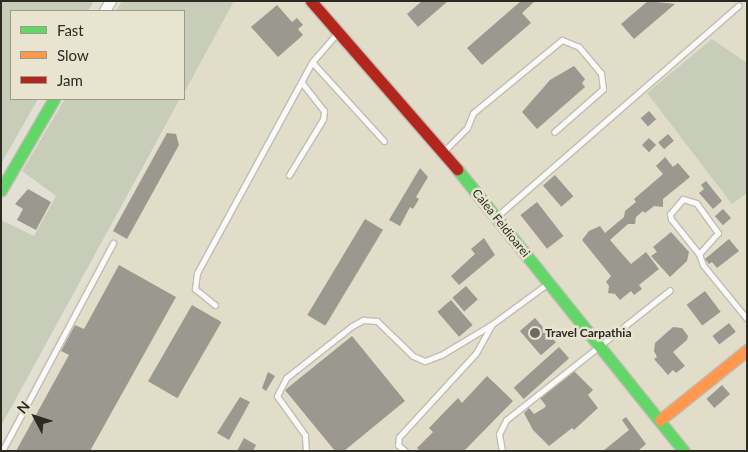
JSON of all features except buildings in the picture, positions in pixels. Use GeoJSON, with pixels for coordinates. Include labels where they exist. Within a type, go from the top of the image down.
{"type":"FeatureCollection","features":[{"type":"Feature","properties":{"kind":"main road","name":"Calea Feldioarei"},"geometry":{"type":"LineString","coordinates":[[310,1],[443,152],[684,451]]}},
{"type":"Feature","properties":{"kind":"main road"},"geometry":{"type":"LineString","coordinates":[[1,190],[53,100]]}},
{"type":"Feature","properties":{"kind":"main road"},"geometry":{"type":"LineString","coordinates":[[660,420],[747,350]]}},
{"type":"Feature","properties":{"kind":"lane"},"geometry":{"type":"LineString","coordinates":[[496,216],[739,5]]}},
{"type":"Feature","properties":{"kind":"lane"},"geometry":{"type":"LineString","coordinates":[[215,305],[195,289],[196,273],[312,62],[338,32]]}},
{"type":"Feature","properties":{"kind":"lane"},"geometry":{"type":"LineString","coordinates":[[443,152],[467,128],[473,113],[562,40],[579,47],[601,73],[603,89],[554,132]]}},
{"type":"Feature","properties":{"kind":"lane"},"geometry":{"type":"LineString","coordinates":[[312,62],[384,140]]}},
{"type":"Feature","properties":{"kind":"lane"},"geometry":{"type":"LineString","coordinates":[[289,175],[323,119],[324,111],[301,82]]}},
{"type":"Feature","properties":{"kind":"lane"},"geometry":{"type":"LineString","coordinates":[[699,254],[718,233],[696,203],[683,199],[670,214],[671,219],[699,254],[703,266],[747,319]]}},
{"type":"Feature","properties":{"kind":"lane"},"geometry":{"type":"LineString","coordinates":[[2,451],[113,243]]}},
{"type":"Feature","properties":{"kind":"lane"},"geometry":{"type":"LineString","coordinates":[[306,451],[305,435],[277,396],[286,378],[352,326],[363,320],[377,321],[414,356],[425,361],[442,355],[492,325],[549,282]]}},
{"type":"Feature","properties":{"kind":"lane"},"geometry":{"type":"LineString","coordinates":[[502,451],[499,434],[506,420],[598,344],[670,290]]}},
{"type":"Feature","properties":{"kind":"lane"},"geometry":{"type":"LineString","coordinates":[[405,451],[398,445],[399,437],[476,353],[492,325]]}},
{"type":"Feature","properties":{"kind":"shaded area"},"geometry":{"type":"Polygon","coordinates":[[[233,1],[747,1],[747,451],[1,451],[1,443],[181,100],[185,100],[185,92],[233,1]]]}},
{"type":"Feature","properties":{"kind":"green space"},"geometry":{"type":"Polygon","coordinates":[[[1,1],[94,1],[89,10],[10,10],[10,100],[37,100],[1,164],[1,1]]]}},
{"type":"Feature","properties":{"kind":"green space"},"geometry":{"type":"Polygon","coordinates":[[[122,1],[234,1],[185,91],[185,10],[117,10],[122,1]]]}},
{"type":"Feature","properties":{"kind":"green space"},"geometry":{"type":"Polygon","coordinates":[[[712,39],[747,63],[747,193],[732,204],[647,93],[712,39]]]}},
{"type":"Feature","properties":{"kind":"green space"},"geometry":{"type":"Polygon","coordinates":[[[64,100],[179,100],[1,426],[1,220],[34,236],[56,196],[22,171],[64,100]]]}},
{"type":"Feature","properties":{"kind":"traffic: fast"},"geometry":{"type":"LineString","coordinates":[[1,190],[53,100]]}},
{"type":"Feature","properties":{"kind":"traffic: fast"},"geometry":{"type":"LineString","coordinates":[[457,169],[684,451]]}},
{"type":"Feature","properties":{"kind":"traffic: slow"},"geometry":{"type":"LineString","coordinates":[[660,420],[747,350]]}},
{"type":"Feature","properties":{"kind":"traffic: jam"},"geometry":{"type":"LineString","coordinates":[[311,1],[457,169]]}},
{"type":"Feature","properties":{"kind":"place","name":"Travel Carpathia"},"geometry":{"type":"Point","coordinates":[535,333]}}]}
